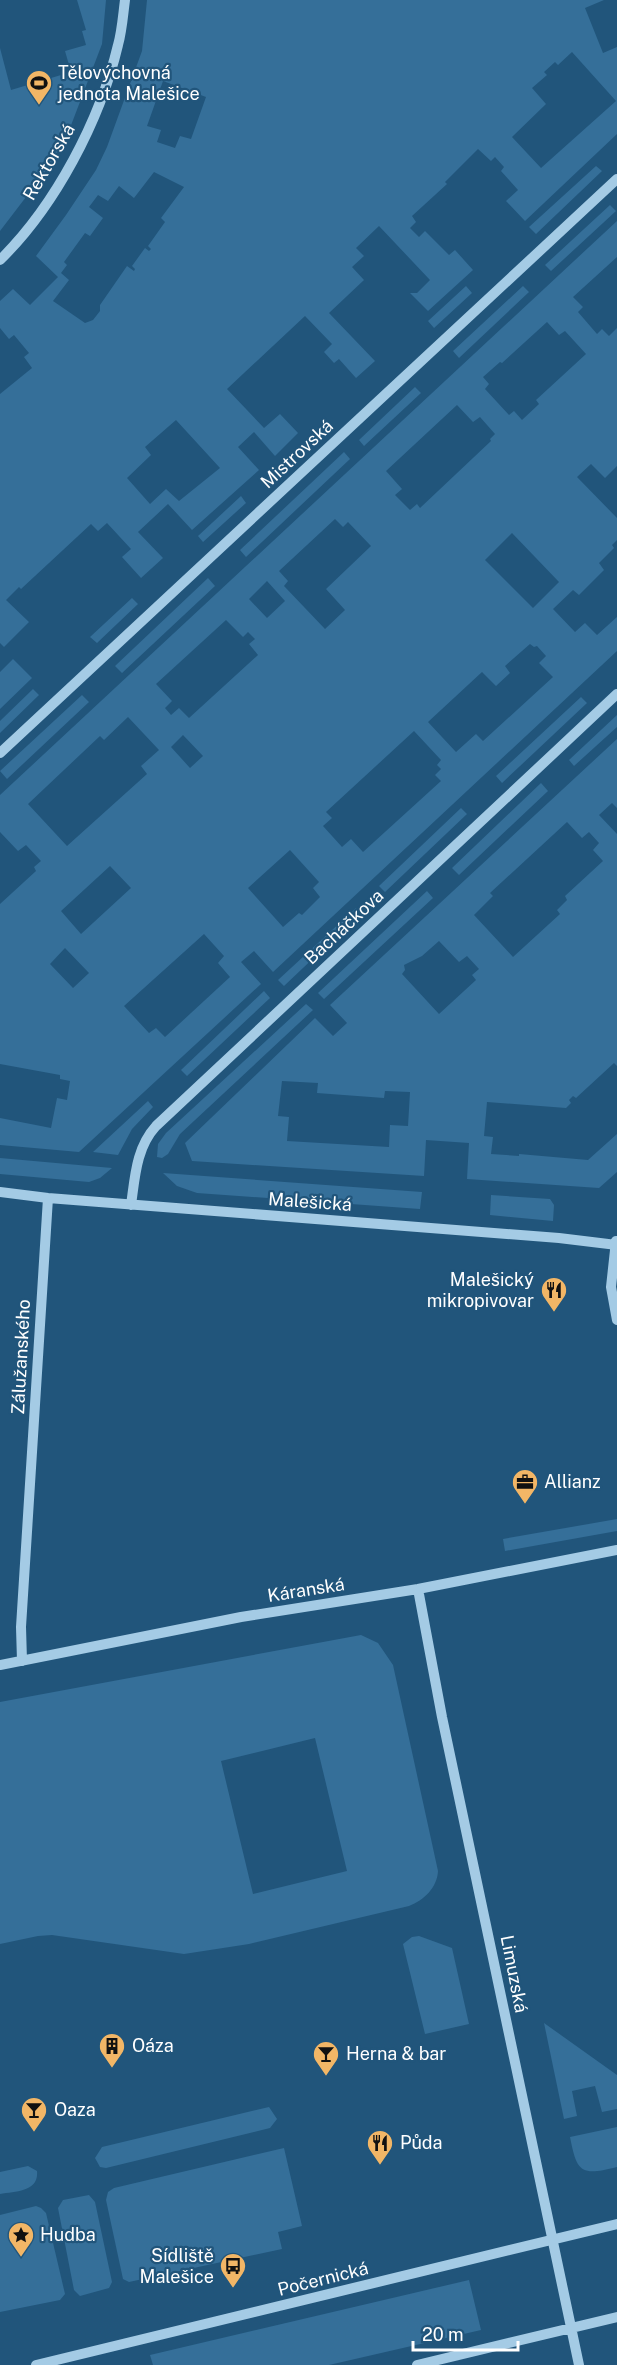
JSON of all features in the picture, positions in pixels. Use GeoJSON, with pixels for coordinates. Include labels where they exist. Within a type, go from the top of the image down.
{"type":"FeatureCollection","features":[{"type":"Feature","properties":{"kind":"street","name":"Rektorská"},"geometry":{"type":"LineString","coordinates":[[0,260],[36,217],[67,172],[86,133],[118,45],[125,0]]}},
{"type":"Feature","properties":{"kind":"street","name":"Mistrovská"},"geometry":{"type":"LineString","coordinates":[[0,753],[617,179]]}},
{"type":"Feature","properties":{"kind":"street","name":"Bacháčkova"},"geometry":{"type":"LineString","coordinates":[[131,1205],[136,1164],[147,1136],[156,1126],[617,694]]}},
{"type":"Feature","properties":{"kind":"street","name":"Malešická"},"geometry":{"type":"LineString","coordinates":[[0,1192],[131,1205],[616,1242]]}},
{"type":"Feature","properties":{"kind":"street","name":"Zálužanského"},"geometry":{"type":"LineString","coordinates":[[22,1661],[21,1616],[48,1198]]}},
{"type":"Feature","properties":{"kind":"street"},"geometry":{"type":"LineString","coordinates":[[616,1242],[611,1287],[617,1320]]}},
{"type":"Feature","properties":{"kind":"street","name":"Káranská"},"geometry":{"type":"LineString","coordinates":[[0,1665],[242,1617],[418,1589],[617,1550]]}},
{"type":"Feature","properties":{"kind":"street","name":"Limuzská"},"geometry":{"type":"LineString","coordinates":[[418,1589],[442,1717],[579,2365]]}},
{"type":"Feature","properties":{"kind":"street","name":"Počernická"},"geometry":{"type":"LineString","coordinates":[[36,2365],[617,2224]]}},
{"type":"Feature","properties":{"kind":"street"},"geometry":{"type":"LineString","coordinates":[[417,2365],[617,2317]]}},
{"type":"Feature","properties":{"kind":"shaded area","name":"Tělovýchovná jednota Malešice"},"geometry":{"type":"Polygon","coordinates":[[[77,0],[106,0],[102,44],[70,128],[52,163],[0,231],[0,48],[11,90],[71,72],[65,51],[86,45],[82,31],[86,30],[77,0]]]}},
{"type":"Feature","properties":{"kind":"shaded area"},"geometry":{"type":"Polygon","coordinates":[[[147,0],[604,0],[585,8],[603,53],[617,47],[617,134],[525,221],[506,201],[518,190],[501,171],[504,167],[495,157],[491,161],[478,149],[445,182],[447,184],[412,216],[416,222],[410,228],[419,237],[425,231],[449,255],[455,250],[473,270],[428,311],[410,293],[417,293],[430,280],[379,226],[356,248],[364,256],[352,267],[364,280],[329,313],[375,361],[356,378],[339,359],[334,363],[324,352],[332,344],[305,316],[227,389],[264,428],[280,414],[298,433],[275,456],[254,432],[238,447],[259,470],[192,530],[168,504],[138,532],[163,558],[141,578],[122,557],[131,549],[107,523],[98,531],[91,524],[6,600],[29,622],[4,647],[0,643],[0,394],[32,368],[24,357],[29,353],[14,335],[9,339],[0,328],[0,301],[13,289],[30,305],[58,277],[36,256],[96,170],[107,147],[142,51],[147,0]],[[572,52],[558,65],[555,62],[544,72],[547,75],[532,88],[546,104],[512,137],[541,168],[616,101],[572,52]],[[163,81],[147,126],[161,130],[157,142],[175,148],[180,136],[191,139],[206,97],[163,81]],[[154,172],[134,198],[119,186],[108,201],[98,195],[89,207],[103,218],[90,236],[85,233],[64,262],[67,265],[61,273],[69,280],[53,301],[85,323],[93,320],[100,311],[100,305],[127,266],[134,271],[132,266],[145,248],[149,251],[151,249],[148,246],[165,222],[161,218],[184,187],[154,172]],[[176,420],[145,447],[151,455],[127,478],[150,504],[166,489],[179,501],[220,468],[176,420]]]}},
{"type":"Feature","properties":{"kind":"shaded area"},"geometry":{"type":"Polygon","coordinates":[[[596,166],[602,171],[536,234],[529,227],[596,166]]]}},
{"type":"Feature","properties":{"kind":"shaded area"},"geometry":{"type":"Polygon","coordinates":[[[610,205],[616,211],[551,271],[545,265],[610,205]]]}},
{"type":"Feature","properties":{"kind":"shaded area"},"geometry":{"type":"Polygon","coordinates":[[[617,221],[617,257],[573,297],[583,307],[578,312],[597,334],[602,329],[609,336],[617,328],[617,466],[605,478],[591,464],[577,477],[617,518],[617,540],[612,545],[614,548],[599,563],[604,570],[579,595],[573,590],[553,609],[575,632],[585,623],[597,635],[617,617],[617,651],[273,972],[254,951],[241,962],[261,984],[79,1152],[0,1145],[0,1118],[51,1128],[57,1098],[67,1100],[70,1081],[60,1079],[60,1075],[0,1064],[0,904],[36,871],[34,867],[41,861],[26,845],[18,851],[0,832],[0,795],[617,221]],[[547,322],[502,363],[500,362],[483,377],[489,384],[485,389],[509,415],[514,411],[522,420],[539,404],[536,400],[586,354],[565,331],[559,335],[547,322]],[[457,405],[386,471],[402,489],[395,495],[410,510],[417,504],[420,508],[491,441],[490,439],[495,434],[480,417],[473,422],[457,405]],[[335,519],[279,571],[288,581],[284,586],[325,629],[345,610],[326,589],[371,546],[348,522],[343,527],[335,519]],[[512,533],[485,560],[533,608],[559,582],[512,533]],[[267,581],[249,599],[267,618],[285,601],[267,581]],[[226,620],[156,684],[172,701],[165,708],[171,715],[179,708],[189,718],[258,655],[249,644],[255,639],[248,632],[243,637],[226,620]],[[530,644],[505,666],[510,673],[496,686],[482,672],[428,722],[456,752],[476,734],[483,741],[553,677],[539,663],[546,656],[537,646],[530,644]],[[128,717],[104,740],[100,736],[28,804],[67,846],[147,774],[141,766],[159,750],[128,717]],[[414,731],[326,812],[332,818],[323,826],[342,847],[351,839],[363,852],[441,781],[435,775],[441,769],[437,765],[441,760],[414,731]],[[183,735],[171,747],[190,768],[203,756],[183,735]],[[290,850],[248,888],[283,927],[299,913],[302,915],[320,897],[313,888],[319,882],[290,850]],[[110,866],[61,911],[81,934],[131,888],[110,866]],[[204,934],[124,1006],[149,1033],[156,1028],[165,1037],[230,977],[218,963],[224,956],[204,934]],[[65,948],[50,964],[73,988],[89,973],[65,948]]]}},
{"type":"Feature","properties":{"kind":"shaded area"},"geometry":{"type":"Polygon","coordinates":[[[466,286],[472,293],[434,328],[428,321],[466,286]]]}},
{"type":"Feature","properties":{"kind":"shaded area"},"geometry":{"type":"Polygon","coordinates":[[[523,286],[529,292],[459,358],[453,351],[523,286]]]}},
{"type":"Feature","properties":{"kind":"shaded area"},"geometry":{"type":"Polygon","coordinates":[[[415,387],[421,393],[364,446],[359,440],[415,387]]]}},
{"type":"Feature","properties":{"kind":"shaded area"},"geometry":{"type":"Polygon","coordinates":[[[344,452],[350,459],[246,557],[240,550],[344,452]]]}},
{"type":"Feature","properties":{"kind":"shaded area"},"geometry":{"type":"Polygon","coordinates":[[[241,496],[246,503],[203,542],[198,536],[241,496]]]}},
{"type":"Feature","properties":{"kind":"shaded area"},"geometry":{"type":"Polygon","coordinates":[[[208,578],[215,586],[122,673],[115,666],[208,578]]]}},
{"type":"Feature","properties":{"kind":"shaded area"},"geometry":{"type":"Polygon","coordinates":[[[132,598],[138,604],[97,643],[90,637],[132,598]]]}},
{"type":"Feature","properties":{"kind":"shaded area"},"geometry":{"type":"Polygon","coordinates":[[[13,659],[32,678],[0,709],[0,672],[13,659]]]}},
{"type":"Feature","properties":{"kind":"shaded area"},"geometry":{"type":"Polygon","coordinates":[[[33,689],[39,695],[0,733],[0,721],[33,689]]]}},
{"type":"Feature","properties":{"kind":"shaded area"},"geometry":{"type":"Polygon","coordinates":[[[82,695],[89,702],[7,779],[0,771],[82,695]]]}},
{"type":"Feature","properties":{"kind":"shaded area"},"geometry":{"type":"Polygon","coordinates":[[[581,697],[587,703],[502,783],[496,776],[581,697]]]}},
{"type":"Feature","properties":{"kind":"shaded area"},"geometry":{"type":"Polygon","coordinates":[[[617,715],[617,727],[574,766],[569,760],[617,715]]]}},
{"type":"Feature","properties":{"kind":"shaded area"},"geometry":{"type":"Polygon","coordinates":[[[617,739],[617,808],[612,803],[599,815],[617,834],[617,1066],[614,1063],[576,1098],[573,1096],[566,1108],[487,1102],[484,1136],[493,1137],[491,1154],[588,1160],[617,1134],[617,1172],[599,1188],[467,1179],[469,1143],[426,1140],[424,1176],[192,1161],[185,1143],[315,1018],[333,1036],[347,1023],[330,1005],[617,739]],[[567,822],[490,893],[493,896],[474,915],[513,957],[560,914],[557,910],[567,900],[565,896],[603,861],[593,850],[599,843],[589,832],[582,838],[567,822]],[[439,941],[422,956],[404,965],[405,970],[402,974],[439,1014],[476,980],[472,975],[479,969],[467,956],[459,962],[439,941]],[[282,1081],[278,1116],[289,1117],[287,1141],[389,1147],[390,1125],[408,1126],[410,1092],[385,1091],[384,1098],[317,1093],[318,1083],[282,1081]]]}},
{"type":"Feature","properties":{"kind":"shaded area"},"geometry":{"type":"Polygon","coordinates":[[[541,783],[548,791],[459,875],[452,868],[541,783]]]}},
{"type":"Feature","properties":{"kind":"shaded area"},"geometry":{"type":"Polygon","coordinates":[[[461,808],[467,814],[385,892],[379,886],[461,808]]]}},
{"type":"Feature","properties":{"kind":"shaded area"},"geometry":{"type":"Polygon","coordinates":[[[427,891],[433,898],[324,999],[318,993],[427,891]]]}},
{"type":"Feature","properties":{"kind":"shaded area"},"geometry":{"type":"Polygon","coordinates":[[[356,908],[361,913],[284,986],[278,980],[356,908]]]}},
{"type":"Feature","properties":{"kind":"shaded area"},"geometry":{"type":"Polygon","coordinates":[[[264,991],[270,998],[187,1076],[181,1070],[264,991]]]}},
{"type":"Feature","properties":{"kind":"shaded area"},"geometry":{"type":"Polygon","coordinates":[[[306,1004],[313,1010],[180,1134],[168,1154],[162,1158],[157,1157],[158,1144],[166,1133],[306,1004]]]}},
{"type":"Feature","properties":{"kind":"shaded area"},"geometry":{"type":"Polygon","coordinates":[[[148,1101],[153,1107],[132,1129],[118,1155],[93,1152],[148,1101]]]}},
{"type":"Feature","properties":{"kind":"shaded area"},"geometry":{"type":"Polygon","coordinates":[[[0,1158],[112,1168],[100,1178],[89,1182],[0,1174],[0,1158]]]}},
{"type":"Feature","properties":{"kind":"shaded area"},"geometry":{"type":"Polygon","coordinates":[[[163,1173],[422,1192],[420,1209],[197,1193],[177,1186],[163,1173]]]}},
{"type":"Feature","properties":{"kind":"shaded area"},"geometry":{"type":"Polygon","coordinates":[[[491,1195],[550,1199],[554,1205],[553,1221],[490,1215],[491,1195]]]}},
{"type":"Feature","properties":{"kind":"shaded area"},"geometry":{"type":"Polygon","coordinates":[[[617,1519],[617,1531],[505,1551],[503,1539],[617,1519]]]}},
{"type":"Feature","properties":{"kind":"shaded area"},"geometry":{"type":"Polygon","coordinates":[[[361,1635],[378,1643],[393,1665],[438,1871],[435,1883],[425,1897],[409,1906],[249,1944],[184,1954],[52,1935],[0,1944],[0,1702],[361,1635]],[[315,1738],[221,1761],[253,1894],[347,1871],[315,1738]]]}},
{"type":"Feature","properties":{"kind":"shaded area"},"geometry":{"type":"Polygon","coordinates":[[[419,1936],[452,1948],[469,2024],[425,2034],[403,1944],[412,1937],[419,1936]]]}},
{"type":"Feature","properties":{"kind":"shaded area"},"geometry":{"type":"Polygon","coordinates":[[[544,2023],[617,2075],[617,2109],[602,2112],[595,2086],[572,2091],[577,2116],[564,2119],[544,2023]]]}},
{"type":"Feature","properties":{"kind":"shaded area"},"geometry":{"type":"Polygon","coordinates":[[[269,2107],[277,2119],[270,2128],[106,2168],[100,2167],[95,2158],[102,2147],[269,2107]]]}},
{"type":"Feature","properties":{"kind":"shaded area"},"geometry":{"type":"Polygon","coordinates":[[[617,2127],[617,2167],[588,2171],[578,2165],[570,2137],[617,2127]]]}},
{"type":"Feature","properties":{"kind":"shaded area"},"geometry":{"type":"Polygon","coordinates":[[[284,2148],[302,2226],[278,2232],[282,2249],[129,2282],[123,2279],[106,2200],[108,2192],[114,2188],[284,2148]]]}},
{"type":"Feature","properties":{"kind":"shaded area"},"geometry":{"type":"Polygon","coordinates":[[[28,2166],[37,2171],[37,2178],[30,2187],[0,2194],[0,2172],[28,2166]]]}},
{"type":"Feature","properties":{"kind":"shaded area"},"geometry":{"type":"Polygon","coordinates":[[[89,2195],[95,2202],[112,2282],[109,2288],[80,2296],[74,2290],[58,2208],[63,2200],[89,2195]]]}},
{"type":"Feature","properties":{"kind":"shaded area"},"geometry":{"type":"Polygon","coordinates":[[[36,2206],[46,2213],[65,2294],[60,2300],[0,2312],[0,2215],[36,2206]]]}},
{"type":"Feature","properties":{"kind":"shaded area"},"geometry":{"type":"Polygon","coordinates":[[[469,2280],[481,2330],[329,2365],[153,2365],[150,2355],[469,2280]]]}},
{"type":"Feature","properties":{"kind":"place","name":"Tělovýchovná jednota Malešice"},"geometry":{"type":"Point","coordinates":[39,106]}},
{"type":"Feature","properties":{"kind":"place","name":"Malešický mikropivovar"},"geometry":{"type":"Point","coordinates":[554,1313]}},
{"type":"Feature","properties":{"kind":"place","name":"Allianz"},"geometry":{"type":"Point","coordinates":[525,1505]}},
{"type":"Feature","properties":{"kind":"place","name":"Oáza"},"geometry":{"type":"Point","coordinates":[112,2069]}},
{"type":"Feature","properties":{"kind":"place","name":"Herna & bar"},"geometry":{"type":"Point","coordinates":[326,2077]}},
{"type":"Feature","properties":{"kind":"place","name":"Oaza"},"geometry":{"type":"Point","coordinates":[34,2133]}},
{"type":"Feature","properties":{"kind":"place","name":"Půda"},"geometry":{"type":"Point","coordinates":[380,2166]}},
{"type":"Feature","properties":{"kind":"place","name":"Hudba"},"geometry":{"type":"Point","coordinates":[21,2258]}},
{"type":"Feature","properties":{"kind":"place","name":"Sídliště Malešice"},"geometry":{"type":"Point","coordinates":[233,2289]}}]}
